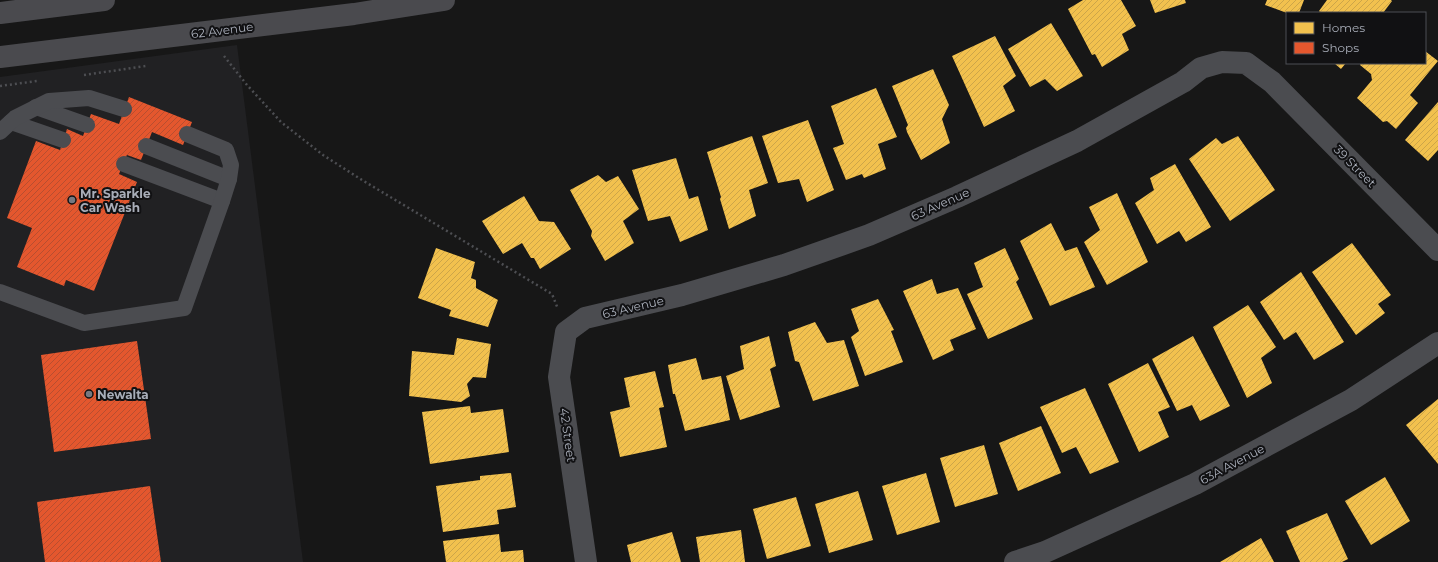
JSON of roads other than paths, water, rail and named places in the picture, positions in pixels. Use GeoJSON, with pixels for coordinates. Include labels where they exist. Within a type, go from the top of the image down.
{"type":"FeatureCollection","features":[{"type":"Feature","properties":{"kind":"main road"},"geometry":{"type":"LineString","coordinates":[[0,14],[104,0]]}},
{"type":"Feature","properties":{"kind":"main road","name":"62 Avenue"},"geometry":{"type":"LineString","coordinates":[[0,57],[354,14],[444,0]]}},
{"type":"Feature","properties":{"kind":"street","name":"63 Avenue"},"geometry":{"type":"LineString","coordinates":[[585,318],[682,295],[784,265],[869,235],[957,197],[1078,141],[1183,82],[1201,68],[1222,62],[1246,63],[1272,82]]}},
{"type":"Feature","properties":{"kind":"street","name":"39 Street"},"geometry":{"type":"LineString","coordinates":[[1272,82],[1438,250]]}},
{"type":"Feature","properties":{"kind":"street","name":"42 Street"},"geometry":{"type":"LineString","coordinates":[[585,318],[566,332],[559,377],[586,562]]}},
{"type":"Feature","properties":{"kind":"street","name":"63A Avenue"},"geometry":{"type":"LineString","coordinates":[[1015,562],[1046,557],[1194,484],[1345,404],[1438,343]]}},
{"type":"Feature","properties":{"kind":"lane"},"geometry":{"type":"LineString","coordinates":[[5,127],[14,118],[49,101],[89,98],[124,109]]}},
{"type":"Feature","properties":{"kind":"lane"},"geometry":{"type":"LineString","coordinates":[[36,108],[87,125]]}},
{"type":"Feature","properties":{"kind":"lane"},"geometry":{"type":"LineString","coordinates":[[5,127],[63,140]]}},
{"type":"Feature","properties":{"kind":"lane"},"geometry":{"type":"LineString","coordinates":[[0,292],[84,323],[184,308],[222,201],[229,179],[231,165],[226,150],[187,134]]}},
{"type":"Feature","properties":{"kind":"lane"},"geometry":{"type":"LineString","coordinates":[[146,146],[229,179]]}},
{"type":"Feature","properties":{"kind":"lane"},"geometry":{"type":"LineString","coordinates":[[124,164],[222,201]]}},
{"type":"Feature","properties":{"kind":"place","name":"Mr. Sparkle Car Wash"},"geometry":{"type":"Point","coordinates":[72,200]}},
{"type":"Feature","properties":{"kind":"place","name":"Newalta"},"geometry":{"type":"Point","coordinates":[89,394]}}]}
